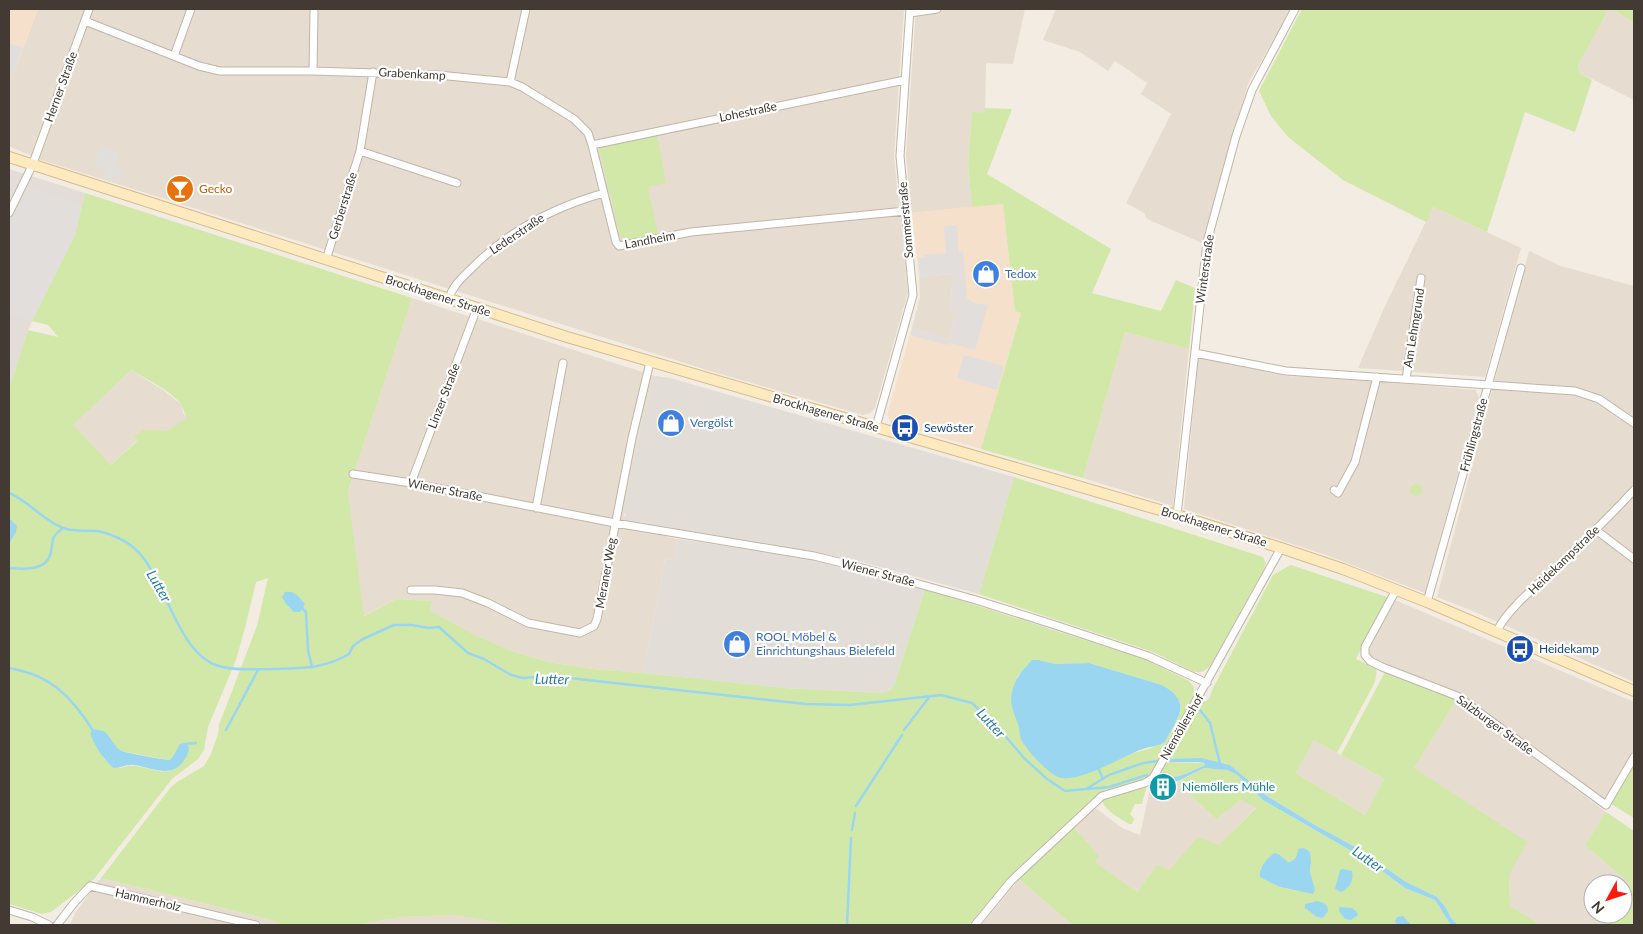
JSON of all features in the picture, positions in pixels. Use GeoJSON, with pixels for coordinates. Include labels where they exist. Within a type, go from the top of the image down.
{"type":"FeatureCollection","features":[{"type":"Feature","properties":{"kind":"main road","name":"Brockhagener Straße"},"geometry":{"type":"LineString","coordinates":[[9,157],[32,166],[650,362],[1177,515],[1281,548],[1427,602],[1634,690]]}},
{"type":"Feature","properties":{"kind":"street","name":"Herner Straße"},"geometry":{"type":"LineString","coordinates":[[9,213],[32,166],[89,9]]}},
{"type":"Feature","properties":{"kind":"street"},"geometry":{"type":"LineString","coordinates":[[174,56],[191,9]]}},
{"type":"Feature","properties":{"kind":"street"},"geometry":{"type":"LineString","coordinates":[[510,82],[526,9]]}},
{"type":"Feature","properties":{"kind":"street"},"geometry":{"type":"LineString","coordinates":[[910,11],[936,9]]}},
{"type":"Feature","properties":{"kind":"street","name":"Winterstraße"},"geometry":{"type":"LineString","coordinates":[[1177,515],[1207,242],[1236,136],[1252,90],[1295,9]]}},
{"type":"Feature","properties":{"kind":"street","name":"Sommerstraße"},"geometry":{"type":"LineString","coordinates":[[876,427],[913,295],[900,156],[910,11]]}},
{"type":"Feature","properties":{"kind":"street"},"geometry":{"type":"LineString","coordinates":[[313,71],[314,12]]}},
{"type":"Feature","properties":{"kind":"street","name":"Grabenkamp"},"geometry":{"type":"LineString","coordinates":[[85,21],[199,66],[220,71],[438,74],[510,82]]}},
{"type":"Feature","properties":{"kind":"street","name":"Gerberstraße"},"geometry":{"type":"LineString","coordinates":[[326,260],[360,151],[374,72]]}},
{"type":"Feature","properties":{"kind":"street","name":"Lohestraße"},"geometry":{"type":"LineString","coordinates":[[592,145],[904,80]]}},
{"type":"Feature","properties":{"kind":"street","name":"Landheim"},"geometry":{"type":"LineString","coordinates":[[510,82],[522,87],[574,119],[588,133],[616,242],[619,246],[691,232],[906,212]]}},
{"type":"Feature","properties":{"kind":"street"},"geometry":{"type":"LineString","coordinates":[[360,151],[457,183]]}},
{"type":"Feature","properties":{"kind":"street","name":"Lederstraße"},"geometry":{"type":"LineString","coordinates":[[449,299],[454,286],[480,259],[520,229],[542,216],[575,201],[604,193]]}},
{"type":"Feature","properties":{"kind":"street","name":"Frühlingstraße"},"geometry":{"type":"LineString","coordinates":[[1427,602],[1521,268]]}},
{"type":"Feature","properties":{"kind":"street","name":"Am Lehmgrund"},"geometry":{"type":"LineString","coordinates":[[1406,379],[1421,278]]}},
{"type":"Feature","properties":{"kind":"street","name":"Linzer Straße"},"geometry":{"type":"LineString","coordinates":[[411,483],[478,308]]}},
{"type":"Feature","properties":{"kind":"street"},"geometry":{"type":"LineString","coordinates":[[1195,353],[1286,371],[1575,391],[1598,399],[1634,423]]}},
{"type":"Feature","properties":{"kind":"street","name":"Meraner Weg"},"geometry":{"type":"LineString","coordinates":[[411,590],[435,590],[462,594],[488,603],[528,623],[580,633],[594,626],[597,619],[632,438],[650,362]]}},
{"type":"Feature","properties":{"kind":"street"},"geometry":{"type":"LineString","coordinates":[[536,508],[563,363]]}},
{"type":"Feature","properties":{"kind":"street"},"geometry":{"type":"LineString","coordinates":[[1334,490],[1338,493],[1355,462],[1377,377]]}},
{"type":"Feature","properties":{"kind":"street","name":"Wiener Straße"},"geometry":{"type":"LineString","coordinates":[[353,474],[411,483],[615,523],[814,556],[856,566],[976,600],[1073,631],[1148,656],[1207,683]]}},
{"type":"Feature","properties":{"kind":"street","name":"Heidekampstraße"},"geometry":{"type":"LineString","coordinates":[[1497,632],[1502,622],[1517,606],[1596,530],[1634,490]]}},
{"type":"Feature","properties":{"kind":"street"},"geometry":{"type":"LineString","coordinates":[[1596,530],[1634,559]]}},
{"type":"Feature","properties":{"kind":"street","name":"Niemöllershof"},"geometry":{"type":"LineString","coordinates":[[975,925],[1011,881],[1102,796],[1153,778],[1281,548]]}},
{"type":"Feature","properties":{"kind":"street","name":"Salzburger Straße"},"geometry":{"type":"LineString","coordinates":[[1396,590],[1366,647],[1365,655],[1370,660],[1457,696],[1606,805],[1634,757]]}},
{"type":"Feature","properties":{"kind":"street","name":"Hammerholz"},"geometry":{"type":"LineString","coordinates":[[58,925],[74,903],[90,886],[256,925]]}},
{"type":"Feature","properties":{"kind":"street"},"geometry":{"type":"LineString","coordinates":[[9,910],[49,925]]}},
{"type":"Feature","properties":{"kind":"shaded area"},"geometry":{"type":"Polygon","coordinates":[[[9,9],[38,9],[9,86],[9,9]]]}},
{"type":"Feature","properties":{"kind":"shaded area"},"geometry":{"type":"Polygon","coordinates":[[[38,9],[904,9],[894,156],[908,292],[875,408],[870,413],[863,415],[710,371],[38,159],[9,146],[9,86],[38,9]]]}},
{"type":"Feature","properties":{"kind":"shaded area"},"geometry":{"type":"Polygon","coordinates":[[[916,9],[1025,9],[1013,64],[986,63],[985,113],[972,113],[968,163],[972,207],[912,213],[906,155],[916,9]]]}},
{"type":"Feature","properties":{"kind":"shaded area"},"geometry":{"type":"Polygon","coordinates":[[[1056,9],[1291,9],[1248,84],[1202,243],[1147,219],[1144,213],[1126,203],[1171,114],[1141,94],[1147,83],[1115,61],[1108,71],[1080,52],[1043,40],[1056,9]]]}},
{"type":"Feature","properties":{"kind":"shaded area"},"geometry":{"type":"Polygon","coordinates":[[[1609,9],[1634,23],[1634,100],[1580,73],[1578,65],[1609,9]]]}},
{"type":"Feature","properties":{"kind":"shaded area"},"geometry":{"type":"Polygon","coordinates":[[[9,43],[23,48],[9,86],[9,43]]]}},
{"type":"Feature","properties":{"kind":"shaded area"},"geometry":{"type":"Polygon","coordinates":[[[100,146],[119,152],[116,165],[123,167],[118,183],[104,179],[107,170],[94,167],[100,146]]]}},
{"type":"Feature","properties":{"kind":"shaded area"},"geometry":{"type":"Polygon","coordinates":[[[9,169],[85,193],[75,235],[28,330],[9,389],[9,169]]]}},
{"type":"Feature","properties":{"kind":"shaded area"},"geometry":{"type":"Polygon","coordinates":[[[9,180],[82,206],[75,235],[32,321],[9,313],[9,180]]]}},
{"type":"Feature","properties":{"kind":"shaded area"},"geometry":{"type":"Polygon","coordinates":[[[1003,203],[1015,311],[1021,313],[981,449],[892,423],[887,415],[912,328],[949,339],[956,312],[950,310],[953,274],[919,277],[912,213],[1003,203]]]}},
{"type":"Feature","properties":{"kind":"shaded area"},"geometry":{"type":"Polygon","coordinates":[[[1433,207],[1521,248],[1485,377],[1358,368],[1385,306],[1433,207]]]}},
{"type":"Feature","properties":{"kind":"shaded area"},"geometry":{"type":"Polygon","coordinates":[[[957,225],[959,252],[963,251],[967,298],[974,303],[988,305],[975,350],[910,335],[912,328],[950,339],[956,312],[950,310],[953,274],[920,277],[918,258],[924,258],[924,255],[946,253],[944,226],[957,225]]]}},
{"type":"Feature","properties":{"kind":"shaded area"},"geometry":{"type":"Polygon","coordinates":[[[1529,251],[1561,266],[1634,286],[1634,682],[1437,597],[1529,251]]]}},
{"type":"Feature","properties":{"kind":"shaded area"},"geometry":{"type":"Polygon","coordinates":[[[953,274],[950,310],[956,312],[950,339],[912,328],[920,297],[919,277],[953,274]]]}},
{"type":"Feature","properties":{"kind":"shaded area"},"geometry":{"type":"Polygon","coordinates":[[[412,298],[655,376],[640,428],[624,515],[630,521],[669,528],[667,537],[678,539],[674,560],[665,559],[643,673],[593,669],[548,662],[512,651],[477,636],[429,611],[431,601],[397,599],[363,616],[348,491],[412,298]]]}},
{"type":"Feature","properties":{"kind":"shaded area"},"geometry":{"type":"Polygon","coordinates":[[[1125,332],[1189,349],[1173,506],[1083,478],[1125,332]]]}},
{"type":"Feature","properties":{"kind":"shaded area"},"geometry":{"type":"Polygon","coordinates":[[[964,355],[1004,366],[997,390],[957,378],[964,355]]]}},
{"type":"Feature","properties":{"kind":"shaded area"},"geometry":{"type":"Polygon","coordinates":[[[1202,357],[1286,376],[1354,379],[1476,390],[1479,398],[1425,593],[1326,555],[1184,509],[1198,360],[1202,357]]]}},
{"type":"Feature","properties":{"kind":"shaded area"},"geometry":{"type":"Polygon","coordinates":[[[131,370],[163,390],[182,405],[183,413],[188,418],[166,431],[143,431],[134,438],[137,440],[111,465],[72,425],[131,370]]]}},
{"type":"Feature","properties":{"kind":"shaded area"},"geometry":{"type":"Polygon","coordinates":[[[655,376],[670,378],[1014,477],[979,594],[858,561],[627,520],[624,512],[640,428],[655,376]]]}},
{"type":"Feature","properties":{"kind":"shaded area"},"geometry":{"type":"Polygon","coordinates":[[[678,539],[812,559],[925,589],[894,686],[883,693],[784,688],[643,673],[665,559],[674,560],[678,539]]]}},
{"type":"Feature","properties":{"kind":"shaded area"},"geometry":{"type":"Polygon","coordinates":[[[1395,600],[1634,702],[1634,750],[1605,800],[1458,692],[1372,659],[1368,653],[1368,647],[1395,600]]]}},
{"type":"Feature","properties":{"kind":"shaded area"},"geometry":{"type":"Polygon","coordinates":[[[1457,699],[1606,812],[1585,845],[1619,874],[1583,874],[1583,924],[1609,925],[1541,925],[1510,906],[1509,875],[1414,768],[1457,699]]]}},
{"type":"Feature","properties":{"kind":"shaded area"},"geometry":{"type":"Polygon","coordinates":[[[1314,740],[1384,779],[1365,815],[1296,773],[1314,740]]]}},
{"type":"Feature","properties":{"kind":"shaded area"},"geometry":{"type":"Polygon","coordinates":[[[1156,779],[1172,784],[1177,782],[1216,819],[1241,800],[1256,807],[1219,846],[1198,838],[1169,870],[1157,866],[1137,892],[1094,862],[1073,827],[1094,807],[1122,828],[1140,835],[1151,784],[1156,779]]]}},
{"type":"Feature","properties":{"kind":"shaded area"},"geometry":{"type":"Polygon","coordinates":[[[101,878],[271,920],[282,925],[70,925],[75,913],[101,878]]]}},
{"type":"Feature","properties":{"kind":"shaded area"},"geometry":{"type":"Polygon","coordinates":[[[1019,879],[1072,925],[981,925],[1019,879]]]}},
{"type":"Feature","properties":{"kind":"shaded area"},"geometry":{"type":"Polygon","coordinates":[[[453,915],[513,925],[356,925],[401,917],[453,915]]]}},
{"type":"Feature","properties":{"kind":"green space"},"geometry":{"type":"Polygon","coordinates":[[[1302,9],[1609,9],[1578,65],[1580,73],[1592,80],[1575,132],[1525,112],[1487,232],[1433,207],[1426,222],[1343,180],[1288,137],[1271,116],[1259,91],[1302,9]]]}},
{"type":"Feature","properties":{"kind":"green space"},"geometry":{"type":"Polygon","coordinates":[[[1612,9],[1634,9],[1634,23],[1612,9]]]}},
{"type":"Feature","properties":{"kind":"green space"},"geometry":{"type":"Polygon","coordinates":[[[984,108],[1012,109],[987,174],[1111,249],[1092,293],[1161,311],[1176,280],[1195,288],[1189,349],[1125,332],[1083,478],[981,449],[1021,313],[1015,311],[1003,204],[972,207],[968,163],[972,112],[985,113],[984,108]]]}},
{"type":"Feature","properties":{"kind":"green space"},"geometry":{"type":"Polygon","coordinates":[[[657,135],[666,183],[648,187],[658,234],[629,241],[620,237],[599,148],[657,135]]]}},
{"type":"Feature","properties":{"kind":"green space"},"geometry":{"type":"Polygon","coordinates":[[[85,193],[412,298],[348,491],[364,616],[397,599],[432,601],[430,611],[477,636],[512,651],[548,662],[593,669],[784,688],[883,693],[894,686],[925,589],[1147,660],[1189,681],[1194,687],[1194,696],[1149,778],[1103,792],[1008,878],[969,925],[513,925],[453,915],[401,917],[356,925],[282,925],[271,920],[101,878],[171,787],[204,766],[211,754],[219,725],[257,626],[268,578],[256,582],[236,660],[208,727],[204,750],[198,759],[172,779],[94,879],[51,912],[42,914],[9,904],[9,389],[28,330],[58,337],[48,325],[32,321],[75,235],[85,193]],[[131,370],[73,425],[111,465],[137,441],[134,437],[143,430],[166,431],[187,418],[181,404],[171,394],[131,370]],[[1039,660],[1017,677],[1021,738],[1131,754],[1163,744],[1178,717],[1180,704],[1177,698],[1172,691],[1162,685],[1089,663],[1055,664],[1039,660]],[[92,729],[90,734],[105,760],[120,768],[138,766],[163,771],[171,770],[178,766],[186,757],[168,760],[121,751],[107,734],[92,729]]]}},
{"type":"Feature","properties":{"kind":"green space"},"geometry":{"type":"Polygon","coordinates":[[[1014,477],[1263,557],[1266,564],[1263,571],[1211,665],[1203,671],[1192,671],[1153,652],[979,594],[1014,477]]]}},
{"type":"Feature","properties":{"kind":"green space"},"geometry":{"type":"Polygon","coordinates":[[[1414,484],[1418,484],[1422,490],[1418,496],[1414,496],[1410,492],[1410,488],[1414,484]]]}},
{"type":"Feature","properties":{"kind":"green space"},"geometry":{"type":"Polygon","coordinates":[[[1291,565],[1387,597],[1356,659],[1377,669],[1375,682],[1337,753],[1314,740],[1296,773],[1365,815],[1384,779],[1341,755],[1385,672],[1457,699],[1414,768],[1527,842],[1509,875],[1510,906],[1541,925],[1458,925],[1437,897],[1406,882],[1357,848],[1267,796],[1230,765],[1167,759],[1200,704],[1209,699],[1273,575],[1291,565]]]}},
{"type":"Feature","properties":{"kind":"green space"},"geometry":{"type":"Polygon","coordinates":[[[1165,762],[1206,763],[1176,777],[1164,777],[1158,775],[1165,762]]]}},
{"type":"Feature","properties":{"kind":"green space"},"geometry":{"type":"Polygon","coordinates":[[[1634,766],[1634,818],[1611,804],[1634,766]]]}},
{"type":"Feature","properties":{"kind":"green space"},"geometry":{"type":"Polygon","coordinates":[[[1204,768],[1227,770],[1236,774],[1263,800],[1355,853],[1405,888],[1435,900],[1451,925],[1072,925],[1019,879],[1073,827],[1099,856],[1095,862],[1137,892],[1157,865],[1169,870],[1198,837],[1219,845],[1256,808],[1241,800],[1216,819],[1177,782],[1204,768]],[[1280,855],[1271,856],[1260,869],[1280,887],[1298,891],[1315,890],[1310,871],[1311,862],[1298,855],[1288,862],[1280,855]]]}},
{"type":"Feature","properties":{"kind":"green space"},"geometry":{"type":"Polygon","coordinates":[[[1147,785],[1142,804],[1135,804],[1130,814],[1134,819],[1132,824],[1113,814],[1103,803],[1102,799],[1147,785]]]}},
{"type":"Feature","properties":{"kind":"green space"},"geometry":{"type":"Polygon","coordinates":[[[1606,812],[1634,831],[1634,925],[1609,925],[1633,924],[1633,874],[1619,874],[1585,845],[1606,812]]]}},
{"type":"Feature","properties":{"kind":"water"},"geometry":{"type":"Polygon","coordinates":[[[10,519],[17,526],[16,532],[9,544],[10,519]]]}},
{"type":"Feature","properties":{"kind":"water"},"geometry":{"type":"Polygon","coordinates":[[[285,592],[294,593],[305,604],[300,612],[294,612],[286,604],[282,597],[285,592]]]}},
{"type":"Feature","properties":{"kind":"water"},"geometry":{"type":"Polygon","coordinates":[[[1032,660],[1055,664],[1089,663],[1162,685],[1172,691],[1180,704],[1178,717],[1163,744],[1135,752],[1077,777],[1058,777],[1043,766],[1024,744],[1020,737],[1019,726],[1012,708],[1011,696],[1015,682],[1032,660]]]}},
{"type":"Feature","properties":{"kind":"water"},"geometry":{"type":"Polygon","coordinates":[[[92,729],[103,731],[119,749],[131,753],[169,760],[180,744],[185,743],[189,747],[183,762],[172,770],[160,771],[131,765],[114,768],[106,761],[97,748],[90,734],[92,729]]]}},
{"type":"Feature","properties":{"kind":"water"},"geometry":{"type":"Polygon","coordinates":[[[1201,758],[1230,765],[1267,796],[1357,848],[1406,882],[1437,897],[1458,925],[1451,925],[1435,900],[1405,888],[1355,853],[1263,800],[1236,774],[1227,770],[1204,768],[1172,784],[1156,779],[1158,775],[1176,777],[1205,765],[1205,763],[1198,762],[1165,762],[1167,759],[1201,758]]]}},
{"type":"Feature","properties":{"kind":"water"},"geometry":{"type":"Polygon","coordinates":[[[1304,848],[1310,852],[1310,871],[1315,890],[1313,894],[1280,887],[1260,877],[1264,863],[1275,853],[1288,862],[1296,857],[1298,849],[1304,848]]]}},
{"type":"Feature","properties":{"kind":"water"},"geometry":{"type":"Polygon","coordinates":[[[1340,870],[1352,871],[1352,878],[1349,886],[1341,892],[1335,889],[1340,870]]]}},
{"type":"Feature","properties":{"kind":"water"},"geometry":{"type":"Polygon","coordinates":[[[1317,901],[1327,906],[1328,911],[1323,918],[1317,917],[1305,908],[1305,904],[1317,901]]]}},
{"type":"Feature","properties":{"kind":"water"},"geometry":{"type":"Polygon","coordinates":[[[1339,907],[1352,908],[1358,915],[1351,920],[1345,919],[1339,911],[1339,907]]]}},
{"type":"Feature","properties":{"kind":"water"},"geometry":{"type":"Polygon","coordinates":[[[1403,916],[1411,925],[1397,925],[1395,921],[1397,917],[1403,916]]]}},
{"type":"Feature","properties":{"kind":"waterway","name":"Lutter"},"geometry":{"type":"LineString","coordinates":[[9,493],[16,496],[55,525],[71,530],[102,532],[112,535],[134,548],[150,568],[190,643],[208,661],[225,668],[272,669],[303,668],[321,665],[340,659],[349,654],[353,646],[363,639],[394,625],[439,627],[468,653],[484,659],[511,675],[523,678],[551,676],[806,704],[850,705],[941,695],[972,703],[1002,732],[1024,758],[1047,779],[1065,791],[1086,789],[1109,775],[1143,763],[1158,761]]}},
{"type":"Feature","properties":{"kind":"waterway"},"geometry":{"type":"LineString","coordinates":[[9,568],[34,568],[45,563],[49,558],[54,536],[63,528]]}},
{"type":"Feature","properties":{"kind":"waterway"},"geometry":{"type":"LineString","coordinates":[[302,608],[306,612],[308,650],[312,667]]}},
{"type":"Feature","properties":{"kind":"waterway"},"geometry":{"type":"LineString","coordinates":[[9,668],[24,671],[49,682],[69,698],[94,732]]}},
{"type":"Feature","properties":{"kind":"waterway"},"geometry":{"type":"LineString","coordinates":[[226,730],[258,670]]}},
{"type":"Feature","properties":{"kind":"waterway"},"geometry":{"type":"LineString","coordinates":[[904,730],[930,696]]}},
{"type":"Feature","properties":{"kind":"waterway"},"geometry":{"type":"LineString","coordinates":[[1200,710],[1210,723],[1220,764]]}},
{"type":"Feature","properties":{"kind":"waterway"},"geometry":{"type":"LineString","coordinates":[[856,806],[902,735]]}},
{"type":"Feature","properties":{"kind":"waterway"},"geometry":{"type":"LineString","coordinates":[[185,744],[196,743]]}},
{"type":"Feature","properties":{"kind":"waterway"},"geometry":{"type":"LineString","coordinates":[[1099,770],[1103,779]]}},
{"type":"Feature","properties":{"kind":"waterway"},"geometry":{"type":"LineString","coordinates":[[1087,789],[1109,787],[1147,775]]}},
{"type":"Feature","properties":{"kind":"waterway"},"geometry":{"type":"LineString","coordinates":[[852,830],[855,813]]}},
{"type":"Feature","properties":{"kind":"waterway"},"geometry":{"type":"LineString","coordinates":[[847,925],[851,838]]}},
{"type":"Feature","properties":{"kind":"place","name":"Gecko"},"geometry":{"type":"Point","coordinates":[180,189]}},
{"type":"Feature","properties":{"kind":"place","name":"Tedox"},"geometry":{"type":"Point","coordinates":[986,274]}},
{"type":"Feature","properties":{"kind":"place","name":"Vergölst"},"geometry":{"type":"Point","coordinates":[671,423]}},
{"type":"Feature","properties":{"kind":"place","name":"Sewöster"},"geometry":{"type":"Point","coordinates":[905,428]}},
{"type":"Feature","properties":{"kind":"place","name":"ROOL Möbel & Einrichtungshaus Bielefeld"},"geometry":{"type":"Point","coordinates":[737,644]}},
{"type":"Feature","properties":{"kind":"place","name":"Heidekamp"},"geometry":{"type":"Point","coordinates":[1520,649]}},
{"type":"Feature","properties":{"kind":"place","name":"Niemöllers Mühle"},"geometry":{"type":"Point","coordinates":[1163,787]}}]}
